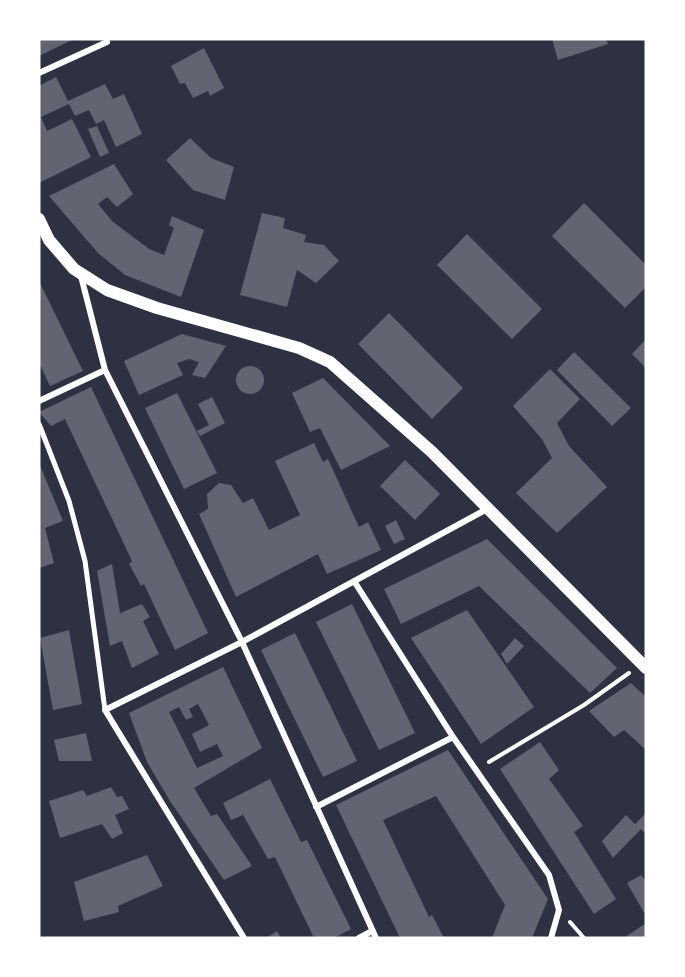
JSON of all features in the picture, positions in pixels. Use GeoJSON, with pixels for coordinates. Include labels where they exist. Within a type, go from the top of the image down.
{"type":"FeatureCollection","features":[{"type":"Feature","properties":{"kind":"main road"},"geometry":{"type":"LineString","coordinates":[[39,219],[50,240],[81,276],[129,299],[299,348],[330,362],[432,452],[644,666]]}},
{"type":"Feature","properties":{"kind":"street"},"geometry":{"type":"LineString","coordinates":[[39,73],[107,42]]}},
{"type":"Feature","properties":{"kind":"street"},"geometry":{"type":"LineString","coordinates":[[81,276],[105,370],[242,642],[374,935],[359,938]]}},
{"type":"Feature","properties":{"kind":"street"},"geometry":{"type":"LineString","coordinates":[[39,401],[105,370]]}},
{"type":"Feature","properties":{"kind":"street"},"geometry":{"type":"LineString","coordinates":[[39,424],[69,501],[85,561],[105,710],[244,938]]}},
{"type":"Feature","properties":{"kind":"street"},"geometry":{"type":"LineString","coordinates":[[105,710],[242,642],[487,509]]}},
{"type":"Feature","properties":{"kind":"street"},"geometry":{"type":"LineString","coordinates":[[354,581],[453,737],[478,768],[549,874],[559,910],[551,938]]}},
{"type":"Feature","properties":{"kind":"street"},"geometry":{"type":"LineString","coordinates":[[316,807],[453,737]]}},
{"type":"Feature","properties":{"kind":"path"},"geometry":{"type":"LineString","coordinates":[[478,768],[584,705],[644,666]]}},
{"type":"Feature","properties":{"kind":"building"},"geometry":{"type":"Polygon","coordinates":[[[39,39],[74,39],[39,56],[39,39]]]}},
{"type":"Feature","properties":{"kind":"building"},"geometry":{"type":"Polygon","coordinates":[[[552,39],[606,39],[608,44],[558,60],[552,39]]]}},
{"type":"Feature","properties":{"kind":"building"},"geometry":{"type":"Polygon","coordinates":[[[204,48],[224,88],[210,96],[208,91],[193,98],[185,83],[180,84],[171,66],[204,48]]]}},
{"type":"Feature","properties":{"kind":"building"},"geometry":{"type":"Polygon","coordinates":[[[56,77],[68,101],[105,84],[113,99],[124,94],[142,134],[116,147],[104,120],[96,124],[89,110],[75,116],[69,104],[41,117],[47,131],[72,119],[91,157],[39,183],[39,86],[56,77]]]}},
{"type":"Feature","properties":{"kind":"building"},"geometry":{"type":"Polygon","coordinates":[[[97,126],[109,153],[100,157],[88,129],[97,126]]]}},
{"type":"Feature","properties":{"kind":"building"},"geometry":{"type":"Polygon","coordinates":[[[190,138],[211,158],[234,167],[225,200],[193,190],[166,160],[190,138]]]}},
{"type":"Feature","properties":{"kind":"building"},"geometry":{"type":"Polygon","coordinates":[[[114,164],[133,194],[117,207],[107,197],[98,204],[112,221],[149,249],[164,255],[174,228],[169,225],[172,216],[204,230],[181,297],[125,275],[98,253],[49,196],[114,164]]]}},
{"type":"Feature","properties":{"kind":"building"},"geometry":{"type":"Polygon","coordinates":[[[584,203],[646,265],[646,287],[625,308],[552,236],[584,203]]]}},
{"type":"Feature","properties":{"kind":"building"},"geometry":{"type":"Polygon","coordinates":[[[262,213],[285,218],[283,228],[306,235],[304,242],[324,245],[339,261],[316,283],[297,270],[287,307],[240,295],[262,213]]]}},
{"type":"Feature","properties":{"kind":"building"},"geometry":{"type":"Polygon","coordinates":[[[467,234],[542,309],[512,339],[437,265],[467,234]]]}},
{"type":"Feature","properties":{"kind":"building"},"geometry":{"type":"Polygon","coordinates":[[[39,281],[83,371],[50,386],[39,363],[39,281]]]}},
{"type":"Feature","properties":{"kind":"building"},"geometry":{"type":"Polygon","coordinates":[[[389,313],[463,388],[432,419],[358,344],[389,313]]]}},
{"type":"Feature","properties":{"kind":"building"},"geometry":{"type":"Polygon","coordinates":[[[182,334],[226,346],[205,378],[192,375],[199,362],[189,359],[177,363],[183,375],[139,395],[124,361],[182,334]]]}},
{"type":"Feature","properties":{"kind":"building"},"geometry":{"type":"Polygon","coordinates":[[[646,339],[646,368],[632,354],[646,339]]]}},
{"type":"Feature","properties":{"kind":"building"},"geometry":{"type":"Polygon","coordinates":[[[574,352],[631,408],[612,426],[557,370],[574,352]]]}},
{"type":"Feature","properties":{"kind":"building"},"geometry":{"type":"Polygon","coordinates":[[[250,366],[260,370],[264,380],[260,390],[250,394],[240,390],[236,380],[240,370],[250,366]]]}},
{"type":"Feature","properties":{"kind":"building"},"geometry":{"type":"Polygon","coordinates":[[[550,369],[580,399],[557,423],[569,446],[607,487],[557,533],[516,493],[552,458],[542,439],[513,406],[550,369]]]}},
{"type":"Feature","properties":{"kind":"building"},"geometry":{"type":"Polygon","coordinates":[[[323,378],[390,446],[341,470],[320,428],[310,432],[292,393],[323,378]]]}},
{"type":"Feature","properties":{"kind":"building"},"geometry":{"type":"Polygon","coordinates":[[[91,387],[208,633],[175,650],[144,584],[141,586],[129,564],[132,561],[65,419],[51,426],[39,412],[91,387]]]}},
{"type":"Feature","properties":{"kind":"building"},"geometry":{"type":"Polygon","coordinates":[[[177,393],[217,473],[184,489],[145,408],[177,393]]]}},
{"type":"Feature","properties":{"kind":"building"},"geometry":{"type":"Polygon","coordinates":[[[212,397],[225,423],[200,436],[197,431],[209,425],[198,404],[212,397]]]}},
{"type":"Feature","properties":{"kind":"building"},"geometry":{"type":"Polygon","coordinates":[[[314,443],[323,462],[328,459],[359,527],[368,522],[381,550],[327,574],[318,554],[236,597],[199,514],[208,509],[207,494],[219,483],[231,485],[243,503],[253,498],[269,530],[300,515],[275,461],[314,443]]]}},
{"type":"Feature","properties":{"kind":"building"},"geometry":{"type":"Polygon","coordinates":[[[405,460],[440,494],[415,520],[380,486],[405,460]]]}},
{"type":"Feature","properties":{"kind":"building"},"geometry":{"type":"Polygon","coordinates":[[[39,463],[63,521],[45,528],[54,563],[39,568],[39,463]]]}},
{"type":"Feature","properties":{"kind":"building"},"geometry":{"type":"Polygon","coordinates":[[[396,520],[405,539],[394,544],[385,526],[396,520]]]}},
{"type":"Feature","properties":{"kind":"building"},"geometry":{"type":"Polygon","coordinates":[[[487,539],[617,668],[590,693],[479,586],[401,624],[384,589],[487,539]]]}},
{"type":"Feature","properties":{"kind":"building"},"geometry":{"type":"Polygon","coordinates":[[[112,564],[120,613],[142,604],[150,617],[143,621],[159,654],[132,668],[122,641],[110,646],[97,571],[112,564]]]}},
{"type":"Feature","properties":{"kind":"building"},"geometry":{"type":"Polygon","coordinates":[[[352,604],[415,733],[379,750],[316,622],[352,604]]]}},
{"type":"Feature","properties":{"kind":"building"},"geometry":{"type":"Polygon","coordinates":[[[467,610],[534,707],[481,744],[411,638],[467,610]]]}},
{"type":"Feature","properties":{"kind":"building"},"geometry":{"type":"Polygon","coordinates":[[[69,630],[82,704],[53,710],[40,638],[69,630]]]}},
{"type":"Feature","properties":{"kind":"building"},"geometry":{"type":"Polygon","coordinates":[[[295,633],[357,761],[323,777],[261,650],[295,633]]]}},
{"type":"Feature","properties":{"kind":"building"},"geometry":{"type":"Polygon","coordinates":[[[515,638],[524,646],[507,664],[501,654],[515,638]]]}},
{"type":"Feature","properties":{"kind":"building"},"geometry":{"type":"Polygon","coordinates":[[[223,667],[262,748],[194,788],[211,816],[217,814],[252,866],[224,880],[170,801],[147,762],[129,713],[223,667]],[[198,704],[189,709],[193,717],[186,720],[179,707],[169,712],[197,768],[223,756],[217,744],[200,752],[192,734],[209,725],[198,704]]]}},
{"type":"Feature","properties":{"kind":"building"},"geometry":{"type":"Polygon","coordinates":[[[631,683],[646,697],[646,750],[624,730],[614,737],[589,711],[631,683]]]}},
{"type":"Feature","properties":{"kind":"building"},"geometry":{"type":"Polygon","coordinates":[[[86,733],[92,761],[59,761],[54,740],[86,733]]]}},
{"type":"Feature","properties":{"kind":"building"},"geometry":{"type":"Polygon","coordinates":[[[540,742],[559,770],[549,779],[583,826],[574,832],[616,899],[594,914],[500,769],[540,742]]]}},
{"type":"Feature","properties":{"kind":"building"},"geometry":{"type":"Polygon","coordinates":[[[448,750],[548,899],[532,938],[492,938],[505,905],[436,796],[383,820],[429,917],[432,915],[444,938],[400,938],[336,805],[448,750]]]}},
{"type":"Feature","properties":{"kind":"building"},"geometry":{"type":"Polygon","coordinates":[[[270,779],[301,842],[307,840],[351,929],[334,938],[314,938],[275,857],[268,859],[243,815],[231,820],[223,803],[270,779]]]}},
{"type":"Feature","properties":{"kind":"building"},"geometry":{"type":"Polygon","coordinates":[[[111,787],[117,797],[122,796],[129,809],[115,815],[123,833],[112,839],[102,824],[60,838],[49,801],[83,790],[87,796],[111,787]]]}},
{"type":"Feature","properties":{"kind":"building"},"geometry":{"type":"Polygon","coordinates":[[[646,813],[646,834],[641,829],[613,858],[602,841],[626,815],[635,824],[646,813]]]}},
{"type":"Feature","properties":{"kind":"building"},"geometry":{"type":"Polygon","coordinates":[[[147,855],[163,886],[118,906],[119,912],[84,921],[74,882],[147,855]]]}},
{"type":"Feature","properties":{"kind":"building"},"geometry":{"type":"Polygon","coordinates":[[[641,875],[646,881],[646,916],[627,883],[641,875]]]}},
{"type":"Feature","properties":{"kind":"building"},"geometry":{"type":"Polygon","coordinates":[[[646,923],[646,938],[624,938],[646,923]]]}},
{"type":"Feature","properties":{"kind":"building"},"geometry":{"type":"Polygon","coordinates":[[[277,931],[281,938],[266,938],[277,931]]]}}]}
